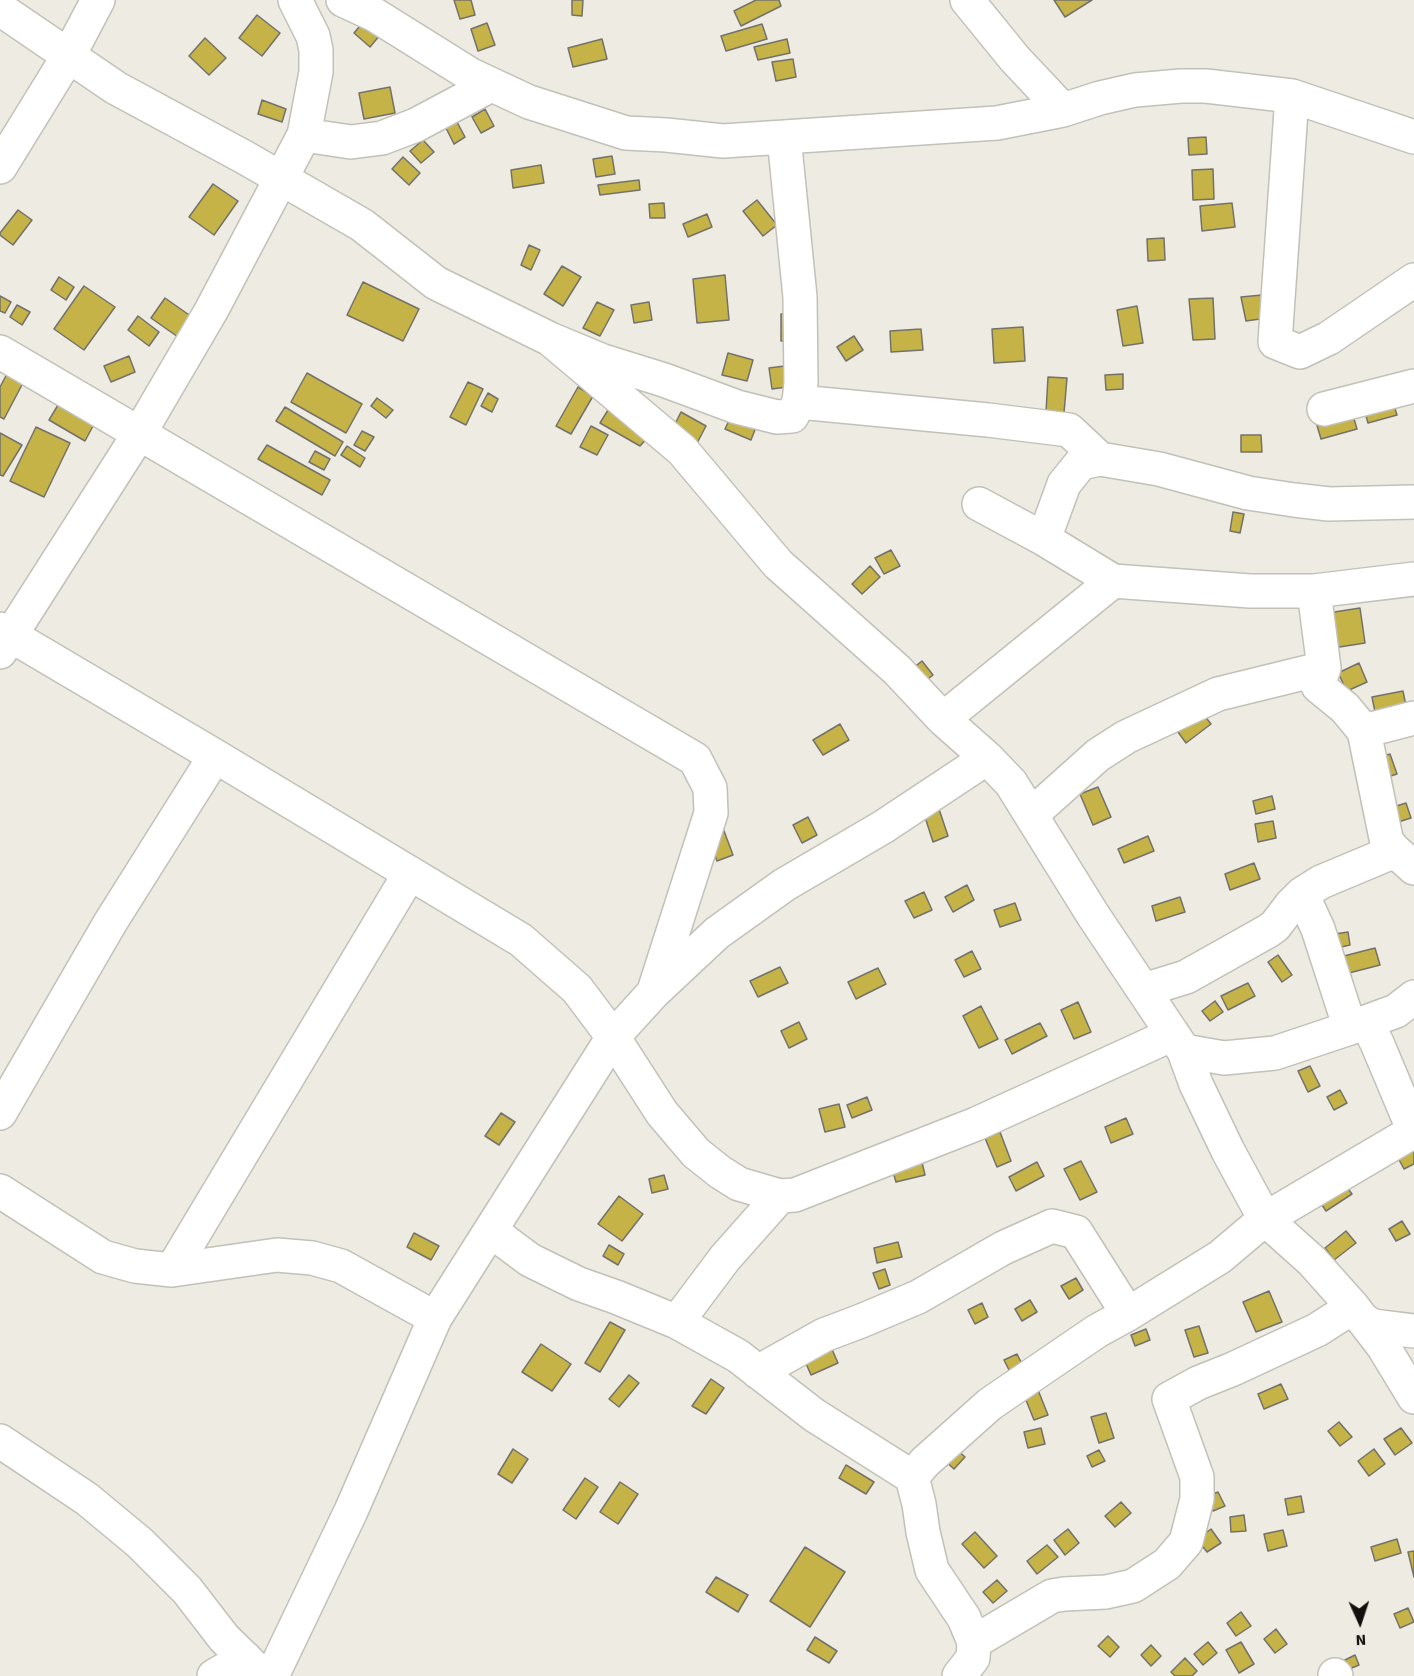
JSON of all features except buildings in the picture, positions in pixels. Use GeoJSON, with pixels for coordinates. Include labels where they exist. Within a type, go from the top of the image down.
{"type":"FeatureCollection","features":[{"type":"Feature","properties":{"kind":"street"},"geometry":{"type":"LineString","coordinates":[[0,167],[69,55],[98,0]]}},
{"type":"Feature","properties":{"kind":"street"},"geometry":{"type":"LineString","coordinates":[[295,0],[313,36],[316,50],[316,72],[304,135],[211,311],[139,434],[3,639],[215,756],[521,940],[576,989],[613,1037],[662,1113],[696,1153],[739,1184],[780,1196],[795,1194],[1179,1042],[1224,1058],[1275,1053],[1396,1011],[1414,997]]}},
{"type":"Feature","properties":{"kind":"street"},"geometry":{"type":"LineString","coordinates":[[343,0],[375,15],[491,85],[528,102],[626,134],[666,135],[723,141],[997,123],[1063,110],[1135,90],[1206,86],[1292,96],[1414,137]]}},
{"type":"Feature","properties":{"kind":"street"},"geometry":{"type":"LineString","coordinates":[[967,0],[1015,59],[1063,110]]}},
{"type":"Feature","properties":{"kind":"street"},"geometry":{"type":"LineString","coordinates":[[0,9],[116,88],[282,178],[362,225],[436,283],[550,339],[603,361],[664,380],[737,407],[777,417],[792,416],[799,402],[801,383],[800,297],[784,137]]}},
{"type":"Feature","properties":{"kind":"street"},"geometry":{"type":"LineString","coordinates":[[304,135],[351,142],[382,138],[416,125],[491,85]]}},
{"type":"Feature","properties":{"kind":"street"},"geometry":{"type":"LineString","coordinates":[[1292,96],[1275,342],[1300,352],[1329,338],[1414,279]]}},
{"type":"Feature","properties":{"kind":"street"},"geometry":{"type":"LineString","coordinates":[[550,339],[682,450],[778,564],[897,670],[1011,783],[1094,915],[1179,1042],[1228,1151],[1265,1219],[1312,1261],[1358,1313],[1383,1346],[1414,1397]]}},
{"type":"Feature","properties":{"kind":"street"},"geometry":{"type":"LineString","coordinates":[[0,352],[695,759],[710,788],[711,813],[654,993]]}},
{"type":"Feature","properties":{"kind":"street"},"geometry":{"type":"LineString","coordinates":[[1324,409],[1414,386]]}},
{"type":"Feature","properties":{"kind":"street"},"geometry":{"type":"LineString","coordinates":[[799,402],[1069,430],[1100,459]]}},
{"type":"Feature","properties":{"kind":"street"},"geometry":{"type":"LineString","coordinates":[[1044,538],[1064,484],[1081,463],[1100,459],[1159,469],[1248,493],[1294,500],[1329,504],[1414,502]]}},
{"type":"Feature","properties":{"kind":"street"},"geometry":{"type":"LineString","coordinates":[[979,504],[1044,538],[1113,581],[1250,591],[1314,591],[1414,579]]}},
{"type":"Feature","properties":{"kind":"street"},"geometry":{"type":"LineString","coordinates":[[944,719],[1113,581]]}},
{"type":"Feature","properties":{"kind":"street"},"geometry":{"type":"LineString","coordinates":[[1143,990],[1186,977],[1268,931],[1302,894],[1321,882],[1404,859],[1386,838],[1364,731],[1345,708],[1318,686],[1324,669],[1314,591]]}},
{"type":"Feature","properties":{"kind":"street"},"geometry":{"type":"LineString","coordinates":[[1031,815],[1098,755],[1126,737],[1218,694],[1324,669]]}},
{"type":"Feature","properties":{"kind":"street"},"geometry":{"type":"LineString","coordinates":[[1364,731],[1414,718]]}},
{"type":"Feature","properties":{"kind":"street"},"geometry":{"type":"LineString","coordinates":[[0,1113],[110,923],[215,756]]}},
{"type":"Feature","properties":{"kind":"street"},"geometry":{"type":"LineString","coordinates":[[272,1676],[351,1511],[435,1318],[613,1037],[654,993],[717,933],[784,885],[882,827],[987,758]]}},
{"type":"Feature","properties":{"kind":"street"},"geometry":{"type":"LineString","coordinates":[[172,1270],[410,873]]}},
{"type":"Feature","properties":{"kind":"street"},"geometry":{"type":"LineString","coordinates":[[912,1477],[925,1462],[990,1404],[1097,1331],[1220,1257],[1265,1219],[1414,1131],[1377,1043],[1358,1025],[1302,894]]}},
{"type":"Feature","properties":{"kind":"street"},"geometry":{"type":"LineString","coordinates":[[0,1191],[103,1257],[135,1266],[172,1270],[277,1255],[312,1257],[341,1266],[435,1318]]}},
{"type":"Feature","properties":{"kind":"street"},"geometry":{"type":"LineString","coordinates":[[677,1322],[725,1258],[780,1196]]}},
{"type":"Feature","properties":{"kind":"street"},"geometry":{"type":"LineString","coordinates":[[758,1372],[825,1335],[918,1297],[1003,1248],[1052,1226],[1076,1232],[1128,1314]]}},
{"type":"Feature","properties":{"kind":"street"},"geometry":{"type":"LineString","coordinates":[[490,1231],[530,1260],[579,1284],[677,1322],[738,1356],[814,1415],[912,1477],[933,1570],[964,1618],[974,1642],[973,1658],[959,1676]]}},
{"type":"Feature","properties":{"kind":"street"},"geometry":{"type":"LineString","coordinates":[[1358,1313],[1373,1326],[1414,1331]]}},
{"type":"Feature","properties":{"kind":"street"},"geometry":{"type":"LineString","coordinates":[[974,1642],[1052,1596],[1106,1592],[1133,1586],[1167,1564],[1186,1542],[1197,1499],[1197,1477],[1169,1399],[1198,1383],[1358,1313]]}},
{"type":"Feature","properties":{"kind":"street"},"geometry":{"type":"LineString","coordinates":[[0,1441],[87,1499],[140,1543],[187,1590],[224,1638],[254,1667]]}},
{"type":"Feature","properties":{"kind":"street"},"geometry":{"type":"LineString","coordinates":[[214,1676],[254,1667]]}}]}
